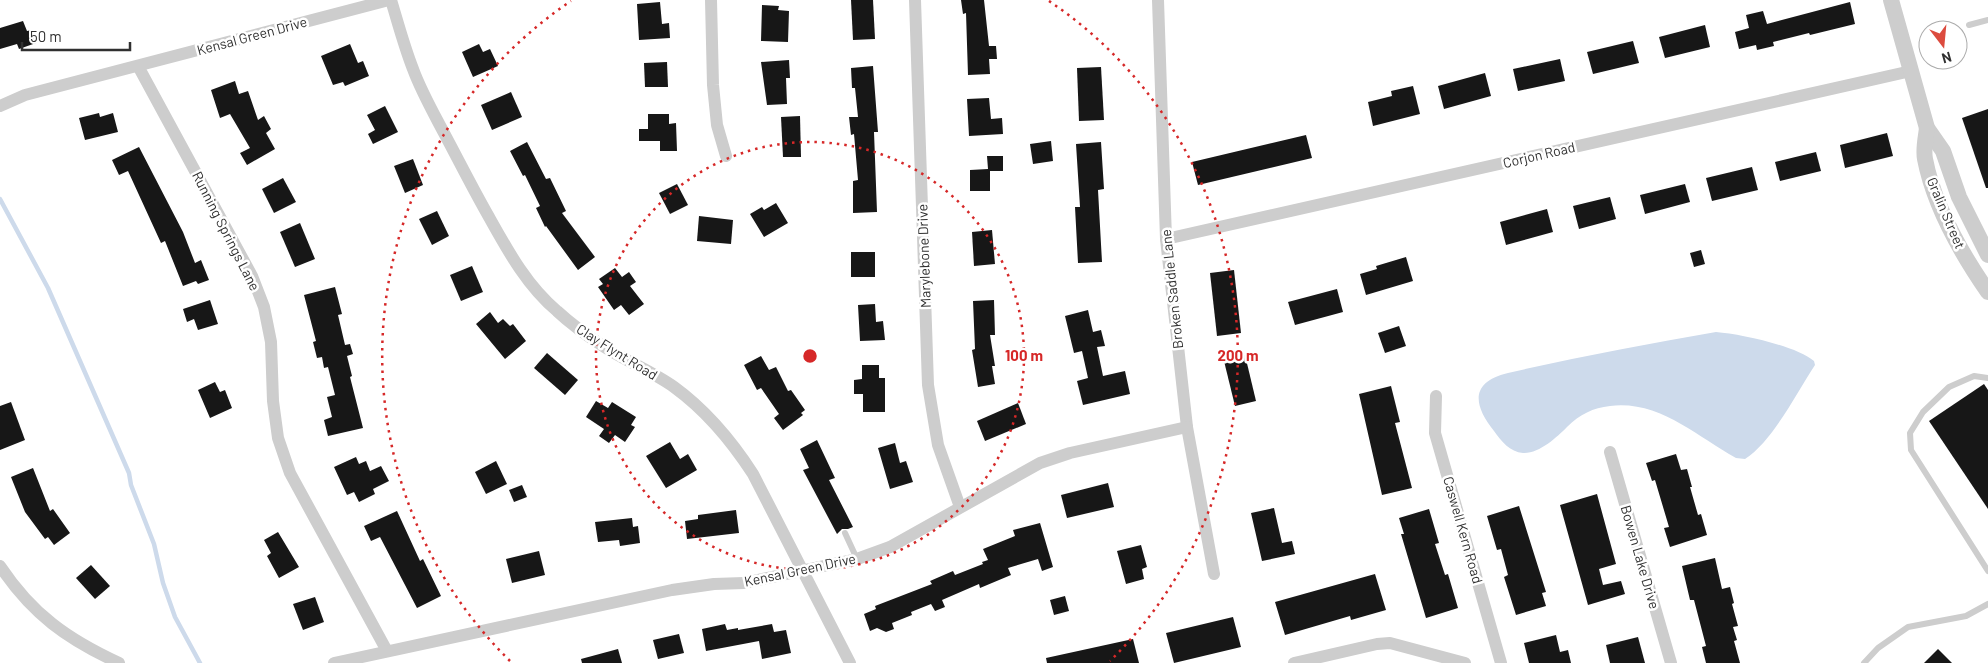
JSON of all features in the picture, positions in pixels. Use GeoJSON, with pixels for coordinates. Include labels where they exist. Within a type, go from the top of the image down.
{"type":"FeatureCollection","features":[{"type":"Feature","properties":{"kind":"street","name":"Kensal Green Drive"},"geometry":{"type":"LineString","coordinates":[[0,106],[25,96],[390,0]]}},
{"type":"Feature","properties":{"kind":"street","name":"Clay Flynt Road"},"geometry":{"type":"LineString","coordinates":[[390,0],[416,77],[474,192],[513,259],[532,286],[575,326],[607,348],[675,388],[700,408],[736,447],[753,474],[850,663]]}},
{"type":"Feature","properties":{"kind":"street"},"geometry":{"type":"LineString","coordinates":[[711,0],[717,125],[726,156]]}},
{"type":"Feature","properties":{"kind":"street","name":"Marylebone Drive"},"geometry":{"type":"LineString","coordinates":[[915,0],[928,385],[938,445],[960,507]]}},
{"type":"Feature","properties":{"kind":"street","name":"Broken Saddle Lane"},"geometry":{"type":"LineString","coordinates":[[1158,0],[1166,239],[1187,427],[1214,574]]}},
{"type":"Feature","properties":{"kind":"street","name":"Gralin Street"},"geometry":{"type":"LineString","coordinates":[[1892,1],[1927,128],[1943,151],[1959,197],[1988,255]]}},
{"type":"Feature","properties":{"kind":"street","name":"Running Springs Lane"},"geometry":{"type":"LineString","coordinates":[[138,66],[252,276],[266,316],[271,342],[272,401],[278,438],[290,473],[386,651]]}},
{"type":"Feature","properties":{"kind":"street","name":"Corjon Road"},"geometry":{"type":"LineString","coordinates":[[1166,239],[1912,71]]}},
{"type":"Feature","properties":{"kind":"street","name":"Gralin Street"},"geometry":{"type":"LineString","coordinates":[[1927,128],[1924,157],[1940,205],[1964,254],[1988,292]]}},
{"type":"Feature","properties":{"kind":"street","name":"Caswell Kern Road"},"geometry":{"type":"LineString","coordinates":[[1436,396],[1435,433],[1497,662]]}},
{"type":"Feature","properties":{"kind":"street","name":"Kensal Green Drive"},"geometry":{"type":"LineString","coordinates":[[334,663],[672,590],[714,584],[744,583],[857,559],[890,547],[1040,463],[1070,453],[1187,427]]}},
{"type":"Feature","properties":{"kind":"street","name":"Bowen Lake Drive"},"geometry":{"type":"LineString","coordinates":[[1610,452],[1671,663]]}},
{"type":"Feature","properties":{"kind":"street"},"geometry":{"type":"LineString","coordinates":[[0,566],[13,586],[39,614],[90,650],[119,663]]}},
{"type":"Feature","properties":{"kind":"street"},"geometry":{"type":"LineString","coordinates":[[1294,663],[1377,644],[1390,643],[1465,663]]}},
{"type":"Feature","properties":{"kind":"lane"},"geometry":{"type":"LineString","coordinates":[[1969,25],[1988,20]]}},
{"type":"Feature","properties":{"kind":"lane"},"geometry":{"type":"LineString","coordinates":[[1988,378],[1974,376],[1948,387],[1923,412],[1910,433],[1911,450],[1988,571]]}},
{"type":"Feature","properties":{"kind":"lane"},"geometry":{"type":"LineString","coordinates":[[845,533],[857,559]]}},
{"type":"Feature","properties":{"kind":"lane"},"geometry":{"type":"LineString","coordinates":[[1864,663],[1878,648],[1908,627],[1966,616],[1988,604]]}},
{"type":"Feature","properties":{"kind":"water"},"geometry":{"type":"Polygon","coordinates":[[[1716,332],[1753,338],[1795,350],[1814,361],[1815,365],[1775,428],[1765,441],[1745,459],[1736,458],[1661,414],[1645,408],[1628,406],[1610,406],[1592,410],[1582,415],[1541,448],[1529,453],[1518,452],[1514,451],[1500,439],[1487,421],[1479,404],[1481,388],[1496,377],[1508,373],[1716,332]]]}},
{"type":"Feature","properties":{"kind":"building"},"geometry":{"type":"Polygon","coordinates":[[[851,0],[873,0],[875,39],[853,40],[851,0]]]}},
{"type":"Feature","properties":{"kind":"building"},"geometry":{"type":"Polygon","coordinates":[[[961,0],[984,0],[989,46],[996,46],[997,59],[989,59],[990,74],[968,75],[966,13],[963,14],[961,0]]]}},
{"type":"Feature","properties":{"kind":"building"},"geometry":{"type":"Polygon","coordinates":[[[660,2],[662,24],[669,23],[670,38],[639,40],[637,4],[660,2]]]}},
{"type":"Feature","properties":{"kind":"building"},"geometry":{"type":"Polygon","coordinates":[[[1850,2],[1855,24],[1773,42],[1774,46],[1757,50],[1756,45],[1739,49],[1735,32],[1749,28],[1746,15],[1763,11],[1767,24],[1850,2]]]}},
{"type":"Feature","properties":{"kind":"building"},"geometry":{"type":"Polygon","coordinates":[[[762,5],[779,6],[778,10],[789,11],[788,42],[761,41],[762,5]]]}},
{"type":"Feature","properties":{"kind":"building"},"geometry":{"type":"Polygon","coordinates":[[[23,21],[27,31],[32,30],[36,43],[19,49],[17,44],[0,49],[0,28],[23,21]]]}},
{"type":"Feature","properties":{"kind":"building"},"geometry":{"type":"Polygon","coordinates":[[[1705,25],[1710,47],[1665,58],[1659,37],[1705,25]]]}},
{"type":"Feature","properties":{"kind":"building"},"geometry":{"type":"Polygon","coordinates":[[[1633,41],[1639,63],[1593,74],[1587,52],[1633,41]]]}},
{"type":"Feature","properties":{"kind":"building"},"geometry":{"type":"Polygon","coordinates":[[[350,44],[358,63],[363,61],[369,76],[345,86],[343,82],[333,85],[321,56],[350,44]]]}},
{"type":"Feature","properties":{"kind":"building"},"geometry":{"type":"Polygon","coordinates":[[[479,44],[483,52],[490,49],[498,66],[473,77],[462,52],[479,44]]]}},
{"type":"Feature","properties":{"kind":"building"},"geometry":{"type":"Polygon","coordinates":[[[1560,59],[1565,81],[1518,91],[1513,69],[1560,59]]]}},
{"type":"Feature","properties":{"kind":"building"},"geometry":{"type":"Polygon","coordinates":[[[789,60],[790,78],[786,78],[787,104],[767,105],[761,62],[789,60]]]}},
{"type":"Feature","properties":{"kind":"building"},"geometry":{"type":"Polygon","coordinates":[[[667,62],[668,87],[645,87],[644,63],[667,62]]]}},
{"type":"Feature","properties":{"kind":"building"},"geometry":{"type":"Polygon","coordinates":[[[873,66],[878,132],[874,132],[877,212],[853,213],[853,181],[858,180],[854,134],[851,135],[849,117],[858,117],[855,88],[852,88],[851,68],[873,66]]]}},
{"type":"Feature","properties":{"kind":"building"},"geometry":{"type":"Polygon","coordinates":[[[1101,67],[1104,120],[1079,121],[1077,68],[1101,67]]]}},
{"type":"Feature","properties":{"kind":"building"},"geometry":{"type":"Polygon","coordinates":[[[1485,73],[1491,96],[1444,109],[1438,86],[1485,73]]]}},
{"type":"Feature","properties":{"kind":"building"},"geometry":{"type":"Polygon","coordinates":[[[235,81],[239,94],[248,91],[258,120],[264,116],[271,129],[266,133],[275,149],[247,165],[240,153],[250,148],[230,114],[220,118],[211,90],[235,81]]]}},
{"type":"Feature","properties":{"kind":"building"},"geometry":{"type":"Polygon","coordinates":[[[1413,86],[1420,114],[1373,126],[1368,102],[1392,96],[1391,91],[1413,86]]]}},
{"type":"Feature","properties":{"kind":"building"},"geometry":{"type":"Polygon","coordinates":[[[511,92],[522,117],[492,130],[481,105],[511,92]]]}},
{"type":"Feature","properties":{"kind":"building"},"geometry":{"type":"Polygon","coordinates":[[[989,98],[991,119],[1002,118],[1003,134],[969,136],[967,99],[989,98]]]}},
{"type":"Feature","properties":{"kind":"building"},"geometry":{"type":"Polygon","coordinates":[[[385,106],[398,132],[373,144],[368,134],[375,130],[367,115],[385,106]]]}},
{"type":"Feature","properties":{"kind":"building"},"geometry":{"type":"Polygon","coordinates":[[[1988,109],[1988,188],[1986,188],[1962,118],[1988,109]]]}},
{"type":"Feature","properties":{"kind":"building"},"geometry":{"type":"Polygon","coordinates":[[[99,113],[100,117],[113,113],[118,132],[85,140],[79,118],[99,113]]]}},
{"type":"Feature","properties":{"kind":"building"},"geometry":{"type":"Polygon","coordinates":[[[648,114],[669,114],[669,124],[676,123],[677,151],[660,151],[660,141],[639,141],[639,129],[648,129],[648,114]]]}},
{"type":"Feature","properties":{"kind":"building"},"geometry":{"type":"Polygon","coordinates":[[[800,116],[801,157],[783,157],[781,117],[800,116]]]}},
{"type":"Feature","properties":{"kind":"building"},"geometry":{"type":"Polygon","coordinates":[[[1887,133],[1893,156],[1845,168],[1840,145],[1887,133]]]}},
{"type":"Feature","properties":{"kind":"building"},"geometry":{"type":"Polygon","coordinates":[[[1306,135],[1312,158],[1198,185],[1192,162],[1306,135]]]}},
{"type":"Feature","properties":{"kind":"building"},"geometry":{"type":"Polygon","coordinates":[[[1051,141],[1053,161],[1033,164],[1030,144],[1051,141]]]}},
{"type":"Feature","properties":{"kind":"building"},"geometry":{"type":"Polygon","coordinates":[[[527,142],[546,179],[550,178],[566,211],[562,213],[595,257],[578,270],[545,227],[536,208],[540,206],[525,175],[523,176],[510,151],[527,142]]]}},
{"type":"Feature","properties":{"kind":"building"},"geometry":{"type":"Polygon","coordinates":[[[1101,142],[1104,189],[1098,190],[1102,262],[1078,263],[1075,207],[1080,207],[1076,144],[1101,142]]]}},
{"type":"Feature","properties":{"kind":"building"},"geometry":{"type":"Polygon","coordinates":[[[139,147],[183,232],[195,263],[201,260],[209,280],[198,284],[196,281],[183,286],[165,241],[161,243],[128,171],[119,175],[112,160],[139,147]]]}},
{"type":"Feature","properties":{"kind":"building"},"geometry":{"type":"Polygon","coordinates":[[[1816,152],[1821,171],[1780,181],[1775,162],[1816,152]]]}},
{"type":"Feature","properties":{"kind":"building"},"geometry":{"type":"Polygon","coordinates":[[[987,156],[1003,156],[1003,171],[990,171],[990,191],[970,191],[970,170],[988,169],[987,156]]]}},
{"type":"Feature","properties":{"kind":"building"},"geometry":{"type":"Polygon","coordinates":[[[413,159],[423,185],[405,193],[394,166],[413,159]]]}},
{"type":"Feature","properties":{"kind":"building"},"geometry":{"type":"Polygon","coordinates":[[[1752,167],[1758,190],[1712,201],[1706,178],[1752,167]]]}},
{"type":"Feature","properties":{"kind":"building"},"geometry":{"type":"Polygon","coordinates":[[[283,178],[296,202],[274,213],[262,189],[283,178]]]}},
{"type":"Feature","properties":{"kind":"building"},"geometry":{"type":"Polygon","coordinates":[[[677,184],[688,205],[670,214],[659,193],[677,184]]]}},
{"type":"Feature","properties":{"kind":"building"},"geometry":{"type":"Polygon","coordinates":[[[1685,184],[1690,202],[1645,214],[1640,195],[1685,184]]]}},
{"type":"Feature","properties":{"kind":"building"},"geometry":{"type":"Polygon","coordinates":[[[1610,197],[1616,219],[1579,229],[1573,206],[1610,197]]]}},
{"type":"Feature","properties":{"kind":"building"},"geometry":{"type":"Polygon","coordinates":[[[776,203],[788,223],[764,237],[750,214],[762,207],[764,210],[776,203]]]}},
{"type":"Feature","properties":{"kind":"building"},"geometry":{"type":"Polygon","coordinates":[[[1547,209],[1553,232],[1506,245],[1500,222],[1547,209]]]}},
{"type":"Feature","properties":{"kind":"building"},"geometry":{"type":"Polygon","coordinates":[[[437,211],[449,236],[432,245],[419,219],[437,211]]]}},
{"type":"Feature","properties":{"kind":"building"},"geometry":{"type":"Polygon","coordinates":[[[699,216],[733,220],[731,244],[697,241],[699,216]]]}},
{"type":"Feature","properties":{"kind":"building"},"geometry":{"type":"Polygon","coordinates":[[[300,223],[315,259],[295,267],[280,232],[300,223]]]}},
{"type":"Feature","properties":{"kind":"building"},"geometry":{"type":"Polygon","coordinates":[[[992,230],[995,264],[974,266],[972,232],[992,230]]]}},
{"type":"Feature","properties":{"kind":"building"},"geometry":{"type":"Polygon","coordinates":[[[1701,250],[1705,264],[1694,267],[1690,253],[1701,250]]]}},
{"type":"Feature","properties":{"kind":"building"},"geometry":{"type":"Polygon","coordinates":[[[851,252],[875,252],[875,277],[851,277],[851,252]]]}},
{"type":"Feature","properties":{"kind":"building"},"geometry":{"type":"Polygon","coordinates":[[[1406,257],[1413,281],[1366,295],[1360,274],[1377,269],[1376,266],[1406,257]]]}},
{"type":"Feature","properties":{"kind":"building"},"geometry":{"type":"Polygon","coordinates":[[[472,266],[483,292],[461,301],[450,275],[472,266]]]}},
{"type":"Feature","properties":{"kind":"building"},"geometry":{"type":"Polygon","coordinates":[[[615,268],[622,277],[629,272],[636,282],[630,286],[644,304],[629,315],[621,305],[614,310],[598,287],[603,284],[599,279],[615,268]]]}},
{"type":"Feature","properties":{"kind":"building"},"geometry":{"type":"Polygon","coordinates":[[[1234,270],[1241,333],[1217,336],[1210,273],[1234,270]]]}},
{"type":"Feature","properties":{"kind":"building"},"geometry":{"type":"Polygon","coordinates":[[[335,287],[342,314],[338,315],[345,345],[350,344],[353,354],[347,356],[352,376],[350,377],[363,428],[328,436],[324,420],[332,417],[327,397],[335,395],[328,367],[324,368],[322,357],[317,358],[313,342],[316,341],[304,295],[335,287]]]}},
{"type":"Feature","properties":{"kind":"building"},"geometry":{"type":"Polygon","coordinates":[[[1337,289],[1343,312],[1295,325],[1288,302],[1337,289]]]}},
{"type":"Feature","properties":{"kind":"building"},"geometry":{"type":"Polygon","coordinates":[[[210,300],[218,324],[198,330],[194,319],[187,322],[183,309],[210,300]]]}},
{"type":"Feature","properties":{"kind":"building"},"geometry":{"type":"Polygon","coordinates":[[[994,300],[995,335],[990,335],[995,366],[992,366],[995,384],[978,387],[972,350],[975,349],[973,301],[994,300]]]}},
{"type":"Feature","properties":{"kind":"building"},"geometry":{"type":"Polygon","coordinates":[[[875,304],[876,322],[883,321],[885,340],[860,341],[858,305],[875,304]]]}},
{"type":"Feature","properties":{"kind":"building"},"geometry":{"type":"Polygon","coordinates":[[[1088,310],[1093,332],[1101,330],[1105,346],[1097,347],[1103,376],[1125,371],[1130,394],[1083,405],[1077,381],[1088,378],[1082,351],[1074,353],[1065,316],[1088,310]]]}},
{"type":"Feature","properties":{"kind":"building"},"geometry":{"type":"Polygon","coordinates":[[[490,312],[498,323],[503,319],[510,326],[513,324],[526,341],[505,359],[476,324],[490,312]]]}},
{"type":"Feature","properties":{"kind":"building"},"geometry":{"type":"Polygon","coordinates":[[[1399,326],[1406,346],[1385,353],[1378,333],[1399,326]]]}},
{"type":"Feature","properties":{"kind":"building"},"geometry":{"type":"Polygon","coordinates":[[[547,353],[578,380],[565,395],[534,368],[547,353]]]}},
{"type":"Feature","properties":{"kind":"building"},"geometry":{"type":"Polygon","coordinates":[[[1245,355],[1256,401],[1235,406],[1224,361],[1245,355]]]}},
{"type":"Feature","properties":{"kind":"building"},"geometry":{"type":"Polygon","coordinates":[[[761,356],[769,370],[776,367],[788,391],[791,390],[805,410],[801,413],[803,415],[783,430],[774,418],[779,414],[761,388],[757,390],[744,365],[761,356]]]}},
{"type":"Feature","properties":{"kind":"building"},"geometry":{"type":"Polygon","coordinates":[[[862,365],[879,365],[879,378],[885,378],[885,412],[863,412],[863,394],[854,394],[854,380],[862,379],[862,365]]]}},
{"type":"Feature","properties":{"kind":"building"},"geometry":{"type":"Polygon","coordinates":[[[215,382],[220,392],[225,390],[232,408],[210,418],[198,390],[215,382]]]}},
{"type":"Feature","properties":{"kind":"building"},"geometry":{"type":"Polygon","coordinates":[[[1984,384],[1988,390],[1988,509],[1929,421],[1984,384]]]}},
{"type":"Feature","properties":{"kind":"building"},"geometry":{"type":"Polygon","coordinates":[[[1391,386],[1400,422],[1395,423],[1412,488],[1382,495],[1359,394],[1391,386]]]}},
{"type":"Feature","properties":{"kind":"building"},"geometry":{"type":"Polygon","coordinates":[[[596,401],[608,408],[612,402],[636,417],[631,425],[635,427],[625,442],[615,435],[609,443],[599,436],[604,429],[586,417],[596,401]]]}},
{"type":"Feature","properties":{"kind":"building"},"geometry":{"type":"Polygon","coordinates":[[[11,402],[25,440],[0,450],[0,406],[11,402]]]}},
{"type":"Feature","properties":{"kind":"building"},"geometry":{"type":"Polygon","coordinates":[[[1018,403],[1026,424],[985,441],[977,421],[1018,403]]]}},
{"type":"Feature","properties":{"kind":"building"},"geometry":{"type":"Polygon","coordinates":[[[817,440],[835,478],[829,480],[853,527],[842,529],[837,534],[803,470],[809,468],[800,449],[817,440]]]}},
{"type":"Feature","properties":{"kind":"building"},"geometry":{"type":"Polygon","coordinates":[[[670,442],[680,459],[688,454],[697,470],[666,488],[646,456],[670,442]]]}},
{"type":"Feature","properties":{"kind":"building"},"geometry":{"type":"Polygon","coordinates":[[[895,443],[900,463],[906,461],[913,482],[890,489],[878,448],[895,443]]]}},
{"type":"Feature","properties":{"kind":"building"},"geometry":{"type":"Polygon","coordinates":[[[1676,454],[1681,470],[1687,469],[1698,515],[1701,514],[1707,535],[1670,547],[1664,528],[1669,527],[1655,480],[1652,481],[1646,463],[1676,454]]]}},
{"type":"Feature","properties":{"kind":"building"},"geometry":{"type":"Polygon","coordinates":[[[356,457],[359,464],[366,461],[370,471],[381,466],[389,481],[373,489],[375,494],[359,502],[354,492],[347,495],[334,467],[356,457]]]}},
{"type":"Feature","properties":{"kind":"building"},"geometry":{"type":"Polygon","coordinates":[[[496,461],[507,484],[486,494],[475,472],[496,461]]]}},
{"type":"Feature","properties":{"kind":"building"},"geometry":{"type":"Polygon","coordinates":[[[33,468],[50,511],[53,509],[70,533],[54,545],[48,537],[45,539],[25,512],[11,477],[33,468]]]}},
{"type":"Feature","properties":{"kind":"building"},"geometry":{"type":"Polygon","coordinates":[[[1108,483],[1114,507],[1067,518],[1061,495],[1108,483]]]}},
{"type":"Feature","properties":{"kind":"building"},"geometry":{"type":"Polygon","coordinates":[[[522,485],[527,497],[514,502],[509,490],[522,485]]]}},
{"type":"Feature","properties":{"kind":"building"},"geometry":{"type":"Polygon","coordinates":[[[1597,494],[1616,564],[1599,569],[1603,585],[1621,581],[1625,594],[1588,605],[1560,505],[1597,494]]]}},
{"type":"Feature","properties":{"kind":"building"},"geometry":{"type":"Polygon","coordinates":[[[1519,506],[1546,592],[1542,593],[1546,606],[1516,615],[1504,577],[1508,575],[1501,549],[1497,550],[1487,516],[1519,506]]]}},
{"type":"Feature","properties":{"kind":"building"},"geometry":{"type":"Polygon","coordinates":[[[1274,508],[1282,543],[1292,541],[1295,554],[1262,561],[1251,513],[1274,508]]]}},
{"type":"Feature","properties":{"kind":"building"},"geometry":{"type":"Polygon","coordinates":[[[1429,509],[1439,543],[1435,544],[1445,575],[1448,574],[1458,608],[1426,618],[1401,534],[1404,534],[1399,518],[1429,509]]]}},
{"type":"Feature","properties":{"kind":"building"},"geometry":{"type":"Polygon","coordinates":[[[736,510],[739,533],[687,539],[685,521],[698,519],[698,515],[736,510]]]}},
{"type":"Feature","properties":{"kind":"building"},"geometry":{"type":"Polygon","coordinates":[[[397,511],[420,561],[423,559],[441,596],[417,608],[380,537],[371,541],[364,526],[397,511]]]}},
{"type":"Feature","properties":{"kind":"building"},"geometry":{"type":"Polygon","coordinates":[[[632,518],[633,527],[638,526],[640,543],[620,546],[619,540],[598,542],[595,522],[632,518]]]}},
{"type":"Feature","properties":{"kind":"building"},"geometry":{"type":"Polygon","coordinates":[[[1040,523],[1053,567],[1042,571],[1038,559],[1008,568],[1011,575],[980,588],[979,584],[942,600],[945,607],[935,611],[931,604],[911,612],[912,615],[892,623],[894,629],[886,632],[877,628],[870,631],[864,614],[876,609],[875,606],[932,584],[930,581],[953,571],[955,575],[983,564],[982,562],[988,560],[983,549],[1015,536],[1013,530],[1040,523]]]}},
{"type":"Feature","properties":{"kind":"building"},"geometry":{"type":"Polygon","coordinates":[[[278,532],[299,567],[279,578],[267,556],[271,553],[264,540],[278,532]]]}},
{"type":"Feature","properties":{"kind":"building"},"geometry":{"type":"Polygon","coordinates":[[[1141,545],[1147,567],[1142,569],[1144,579],[1126,584],[1117,551],[1141,545]]]}},
{"type":"Feature","properties":{"kind":"building"},"geometry":{"type":"Polygon","coordinates":[[[539,551],[545,575],[512,583],[506,559],[539,551]]]}},
{"type":"Feature","properties":{"kind":"building"},"geometry":{"type":"Polygon","coordinates":[[[1715,558],[1722,589],[1730,587],[1734,603],[1732,604],[1738,626],[1733,627],[1737,640],[1734,641],[1740,663],[1706,663],[1702,647],[1706,646],[1694,600],[1690,600],[1682,566],[1715,558]]]}},
{"type":"Feature","properties":{"kind":"building"},"geometry":{"type":"Polygon","coordinates":[[[91,565],[110,586],[95,599],[76,578],[91,565]]]}},
{"type":"Feature","properties":{"kind":"building"},"geometry":{"type":"Polygon","coordinates":[[[1375,574],[1386,610],[1351,620],[1350,616],[1285,635],[1275,602],[1375,574]]]}},
{"type":"Feature","properties":{"kind":"building"},"geometry":{"type":"Polygon","coordinates":[[[1065,596],[1069,611],[1054,615],[1050,600],[1065,596]]]}},
{"type":"Feature","properties":{"kind":"building"},"geometry":{"type":"Polygon","coordinates":[[[315,597],[324,622],[303,630],[293,604],[315,597]]]}},
{"type":"Feature","properties":{"kind":"building"},"geometry":{"type":"Polygon","coordinates":[[[1233,617],[1241,647],[1174,663],[1166,633],[1233,617]]]}},
{"type":"Feature","properties":{"kind":"building"},"geometry":{"type":"Polygon","coordinates":[[[725,624],[727,630],[772,624],[774,632],[786,630],[791,653],[762,659],[759,641],[706,651],[702,629],[725,624]]]}},
{"type":"Feature","properties":{"kind":"building"},"geometry":{"type":"Polygon","coordinates":[[[679,634],[684,653],[658,659],[653,640],[679,634]]]}},
{"type":"Feature","properties":{"kind":"building"},"geometry":{"type":"Polygon","coordinates":[[[1556,635],[1560,652],[1568,650],[1571,663],[1529,663],[1524,643],[1556,635]]]}},
{"type":"Feature","properties":{"kind":"building"},"geometry":{"type":"Polygon","coordinates":[[[1638,637],[1645,663],[1610,663],[1606,645],[1638,637]]]}},
{"type":"Feature","properties":{"kind":"building"},"geometry":{"type":"Polygon","coordinates":[[[1133,639],[1139,663],[1047,663],[1046,658],[1133,639]]]}},
{"type":"Feature","properties":{"kind":"building"},"geometry":{"type":"Polygon","coordinates":[[[618,649],[622,663],[582,663],[581,659],[618,649]]]}},
{"type":"Feature","properties":{"kind":"building"},"geometry":{"type":"Polygon","coordinates":[[[1938,649],[1952,663],[1924,663],[1938,649]]]}},
{"type":"Feature","properties":{"kind":"waterway"},"geometry":{"type":"LineString","coordinates":[[0,199],[48,288],[129,473],[131,485],[154,544],[163,583],[175,617],[200,663]]}}]}
